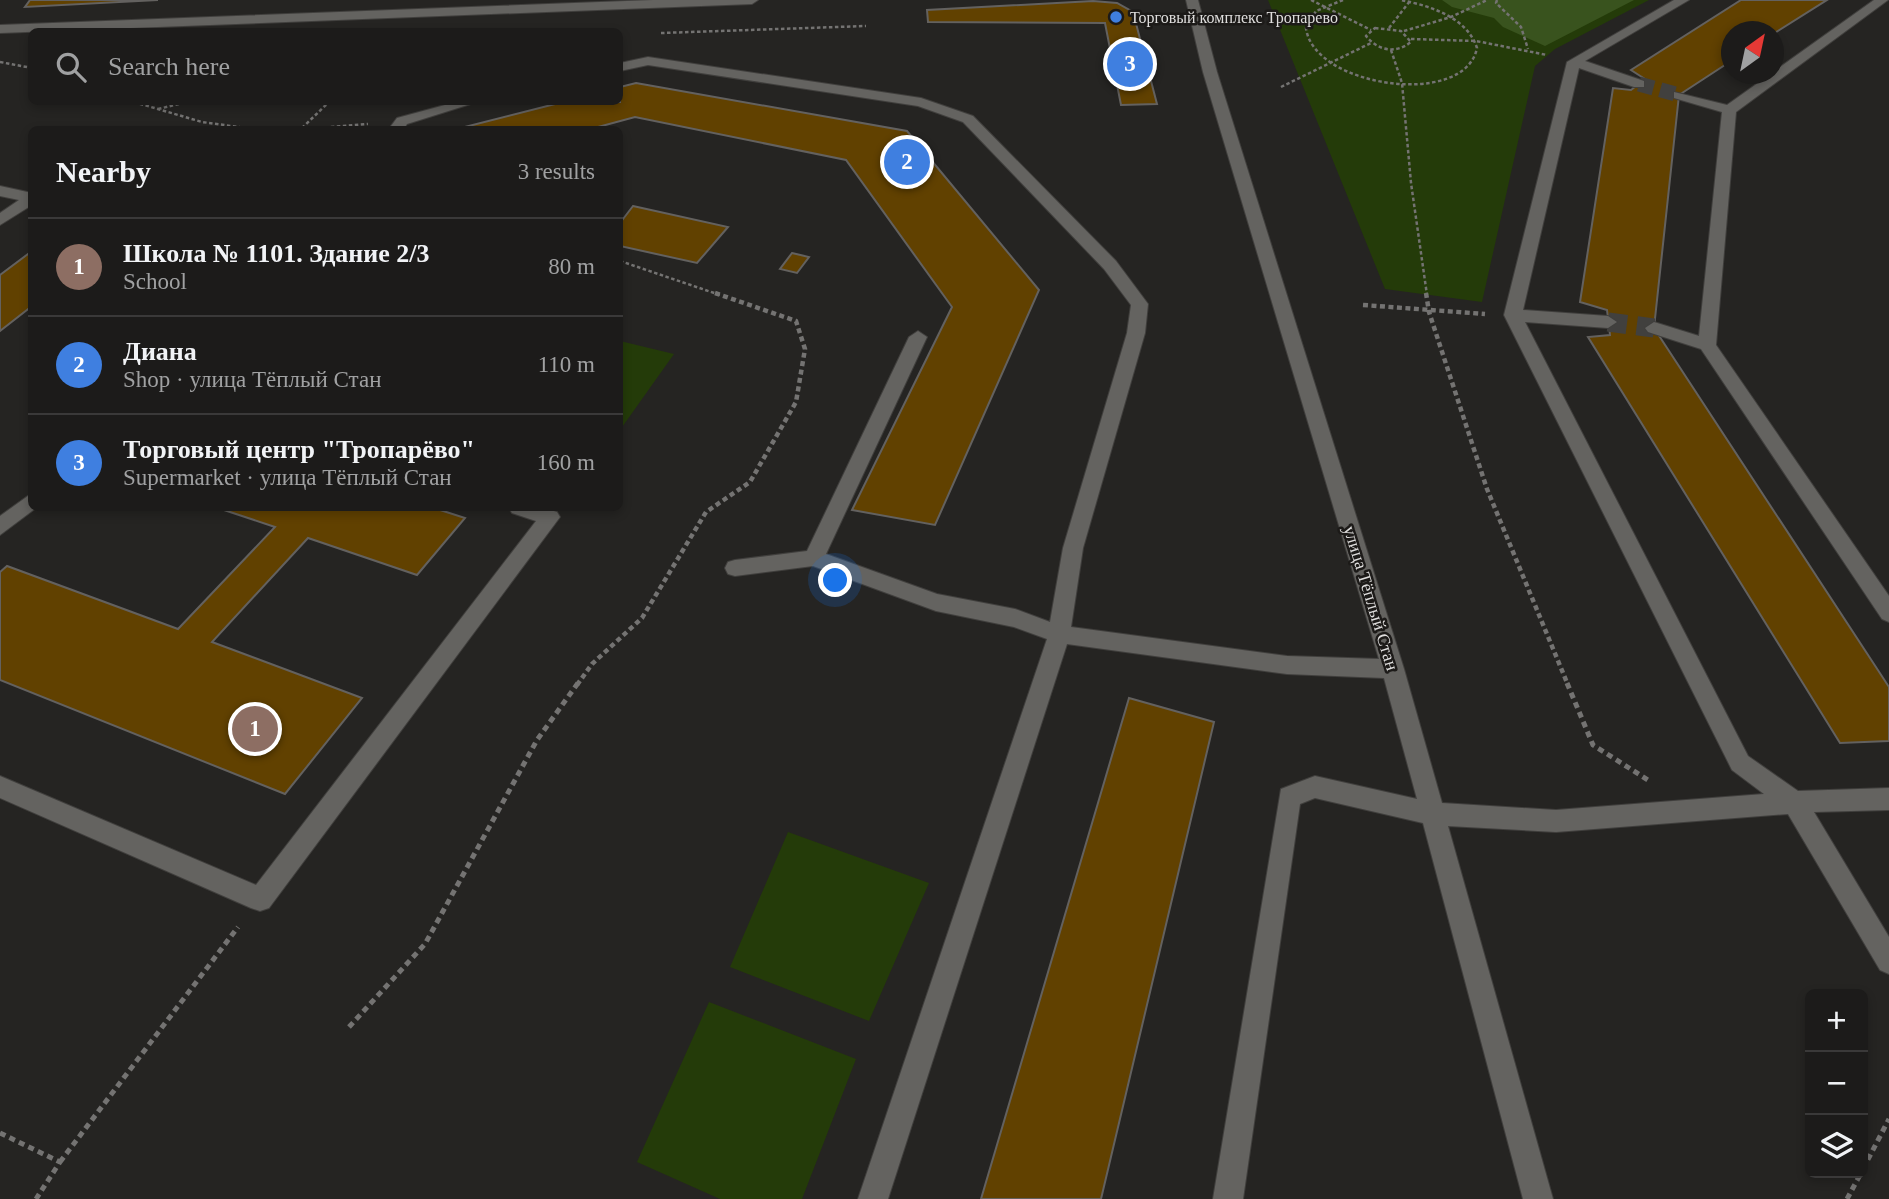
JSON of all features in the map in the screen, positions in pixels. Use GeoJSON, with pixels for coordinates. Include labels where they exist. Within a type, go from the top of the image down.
{"type":"FeatureCollection","features":[{"type":"Feature","properties":{"kind":"street"},"geometry":{"type":"LineString","coordinates":[[0,29],[215,15],[752,0]]}},
{"type":"Feature","properties":{"kind":"street","name":"улица Тёплый Стан"},"geometry":{"type":"LineString","coordinates":[[1192,0],[1210,72],[1393,670],[1538,1199]]}},
{"type":"Feature","properties":{"kind":"street"},"geometry":{"type":"LineString","coordinates":[[1683,0],[1574,62],[1513,315],[1740,763],[1794,802],[1889,961]]}},
{"type":"Feature","properties":{"kind":"street"},"geometry":{"type":"LineString","coordinates":[[1707,345],[1729,110],[1882,0]]}},
{"type":"Feature","properties":{"kind":"street"},"geometry":{"type":"LineString","coordinates":[[623,66],[648,61],[921,102],[968,119],[1110,265],[1140,304],[1136,333],[1073,548],[1059,634],[873,1199]]}},
{"type":"Feature","properties":{"kind":"street"},"geometry":{"type":"LineString","coordinates":[[1574,62],[1639,84]]}},
{"type":"Feature","properties":{"kind":"street"},"geometry":{"type":"LineString","coordinates":[[1679,95],[1729,110]]}},
{"type":"Feature","properties":{"kind":"street"},"geometry":{"type":"LineString","coordinates":[[398,125],[461,105]]}},
{"type":"Feature","properties":{"kind":"street"},"geometry":{"type":"LineString","coordinates":[[0,191],[28,197]]}},
{"type":"Feature","properties":{"kind":"street"},"geometry":{"type":"LineString","coordinates":[[0,220],[28,201]]}},
{"type":"Feature","properties":{"kind":"street"},"geometry":{"type":"LineString","coordinates":[[1513,315],[1608,322]]}},
{"type":"Feature","properties":{"kind":"street"},"geometry":{"type":"LineString","coordinates":[[1654,328],[1707,345],[1889,613]]}},
{"type":"Feature","properties":{"kind":"street"},"geometry":{"type":"LineString","coordinates":[[814,558],[918,337]]}},
{"type":"Feature","properties":{"kind":"street"},"geometry":{"type":"LineString","coordinates":[[0,527],[28,503]]}},
{"type":"Feature","properties":{"kind":"street"},"geometry":{"type":"LineString","coordinates":[[0,787],[260,899],[550,517],[529,511]]}},
{"type":"Feature","properties":{"kind":"street"},"geometry":{"type":"LineString","coordinates":[[735,568],[814,558],[936,602],[1015,618],[1059,634],[1287,665],[1393,670]]}},
{"type":"Feature","properties":{"kind":"street"},"geometry":{"type":"LineString","coordinates":[[1228,1199],[1289,797],[1315,787],[1433,814],[1556,821],[1698,812],[1794,802],[1889,799]]}},
{"type":"Feature","properties":{"kind":"path"},"geometry":{"type":"LineString","coordinates":[[1311,0],[1371,30],[1389,28],[1403,32],[1410,39],[1475,41],[1528,49],[1574,62]]}},
{"type":"Feature","properties":{"kind":"path"},"geometry":{"type":"LineString","coordinates":[[1343,0],[1323,6],[1310,16],[1305,27],[1306,40],[1316,53],[1333,65],[1377,80],[1402,83],[1436,81],[1462,73],[1473,64],[1477,53],[1475,41],[1451,17],[1411,1],[1401,0]]}},
{"type":"Feature","properties":{"kind":"path"},"geometry":{"type":"LineString","coordinates":[[1403,32],[1451,17],[1487,0]]}},
{"type":"Feature","properties":{"kind":"path"},"geometry":{"type":"LineString","coordinates":[[1497,0],[1496,3],[1521,27],[1528,49]]}},
{"type":"Feature","properties":{"kind":"path"},"geometry":{"type":"LineString","coordinates":[[1389,28],[1411,1]]}},
{"type":"Feature","properties":{"kind":"path"},"geometry":{"type":"LineString","coordinates":[[654,33],[705,34],[866,26]]}},
{"type":"Feature","properties":{"kind":"path"},"geometry":{"type":"LineString","coordinates":[[1371,30],[1366,36],[1371,43],[1391,50],[1409,46],[1410,39]]}},
{"type":"Feature","properties":{"kind":"path"},"geometry":{"type":"LineString","coordinates":[[1281,87],[1333,65],[1371,43]]}},
{"type":"Feature","properties":{"kind":"path"},"geometry":{"type":"LineString","coordinates":[[1391,50],[1402,83],[1429,312],[1487,489],[1593,745],[1698,812]]}},
{"type":"Feature","properties":{"kind":"path"},"geometry":{"type":"LineString","coordinates":[[0,62],[28,67]]}},
{"type":"Feature","properties":{"kind":"path"},"geometry":{"type":"LineString","coordinates":[[146,105],[202,122],[231,126]]}},
{"type":"Feature","properties":{"kind":"path"},"geometry":{"type":"LineString","coordinates":[[156,109],[174,105]]}},
{"type":"Feature","properties":{"kind":"path"},"geometry":{"type":"LineString","coordinates":[[305,126],[326,105]]}},
{"type":"Feature","properties":{"kind":"path"},"geometry":{"type":"LineString","coordinates":[[374,126],[398,125]]}},
{"type":"Feature","properties":{"kind":"path"},"geometry":{"type":"LineString","coordinates":[[349,1027],[425,944],[537,740],[592,664],[642,618],[706,512],[750,482],[796,402],[805,349],[796,321],[623,262]]}},
{"type":"Feature","properties":{"kind":"path"},"geometry":{"type":"LineString","coordinates":[[1363,305],[1429,312],[1513,315]]}},
{"type":"Feature","properties":{"kind":"path"},"geometry":{"type":"LineString","coordinates":[[36,1199],[60,1162],[260,899]]}},
{"type":"Feature","properties":{"kind":"path"},"geometry":{"type":"LineString","coordinates":[[1868,1159],[1889,1119]]}},
{"type":"Feature","properties":{"kind":"path"},"geometry":{"type":"LineString","coordinates":[[0,1133],[60,1162]]}},
{"type":"Feature","properties":{"kind":"path"},"geometry":{"type":"LineString","coordinates":[[1847,1199],[1858,1178]]}},
{"type":"Feature","properties":{"kind":"green space"},"geometry":{"type":"Polygon","coordinates":[[[1268,0],[1649,0],[1555,49],[1535,66],[1482,302],[1385,289],[1268,0]]]}},
{"type":"Feature","properties":{"kind":"green space"},"geometry":{"type":"Polygon","coordinates":[[[1442,0],[1634,0],[1545,46],[1503,27],[1494,18],[1452,7],[1442,0]]]}},
{"type":"Feature","properties":{"kind":"green space"},"geometry":{"type":"Polygon","coordinates":[[[623,342],[674,354],[623,426],[623,342]]]}},
{"type":"Feature","properties":{"kind":"green space"},"geometry":{"type":"Polygon","coordinates":[[[788,832],[929,883],[869,1021],[730,967],[788,832]]]}},
{"type":"Feature","properties":{"kind":"green space"},"geometry":{"type":"Polygon","coordinates":[[[709,1002],[856,1059],[802,1199],[720,1199],[637,1162],[709,1002]]]}},
{"type":"Feature","properties":{"kind":"building"},"geometry":{"type":"Polygon","coordinates":[[[30,0],[158,0],[25,7],[30,0]]]}},
{"type":"Feature","properties":{"kind":"building"},"geometry":{"type":"Polygon","coordinates":[[[1741,0],[1827,0],[1784,27],[1784,21],[1721,21],[1721,68],[1679,95],[1654,328],[1889,687],[1889,741],[1840,743],[1588,337],[1610,335],[1607,310],[1580,302],[1613,88],[1631,90],[1645,79],[1631,70],[1741,0]]]}},
{"type":"Feature","properties":{"kind":"building"},"geometry":{"type":"Polygon","coordinates":[[[1093,1],[1117,3],[1133,12],[1157,104],[1121,105],[1105,23],[928,22],[927,10],[1093,1]]]}},
{"type":"Feature","properties":{"kind":"building"},"geometry":{"type":"Polygon","coordinates":[[[636,83],[907,131],[1039,290],[935,525],[852,510],[952,307],[846,160],[635,117],[602,126],[469,126],[551,105],[623,105],[623,86],[636,83]]]}},
{"type":"Feature","properties":{"kind":"building"},"geometry":{"type":"Polygon","coordinates":[[[633,206],[728,227],[697,263],[623,247],[623,219],[633,206]]]}},
{"type":"Feature","properties":{"kind":"building"},"geometry":{"type":"Polygon","coordinates":[[[792,253],[809,257],[797,273],[780,269],[792,253]]]}},
{"type":"Feature","properties":{"kind":"building"},"geometry":{"type":"Polygon","coordinates":[[[28,254],[28,309],[0,331],[0,275],[28,254]]]}},
{"type":"Feature","properties":{"kind":"building"},"geometry":{"type":"Polygon","coordinates":[[[227,511],[443,511],[465,518],[417,575],[308,538],[212,642],[362,698],[285,794],[0,680],[0,572],[7,566],[178,629],[275,527],[227,511]]]}},
{"type":"Feature","properties":{"kind":"building"},"geometry":{"type":"Polygon","coordinates":[[[1129,698],[1214,722],[1101,1199],[981,1199],[1129,698]]]}},
{"type":"Feature","properties":{"kind":"tunnel"},"geometry":{"type":"LineString","coordinates":[[1639,84],[1679,95]]}},
{"type":"Feature","properties":{"kind":"tunnel"},"geometry":{"type":"LineString","coordinates":[[1608,322],[1654,328]]}},
{"type":"Feature","properties":{"kind":"place","name":"Торговый комплекс Тропарево"},"geometry":{"type":"Point","coordinates":[1116,17]}},
{"type":"Feature","properties":{"kind":"place","name":"Торговый центр \"Тропарёво\""},"geometry":{"type":"Point","coordinates":[1130,64]}},
{"type":"Feature","properties":{"kind":"place","name":"Диана"},"geometry":{"type":"Point","coordinates":[907,162]}},
{"type":"Feature","properties":{"kind":"place","name":"Школа № 1101. Здание 2/3"},"geometry":{"type":"Point","coordinates":[255,729]}}]}
